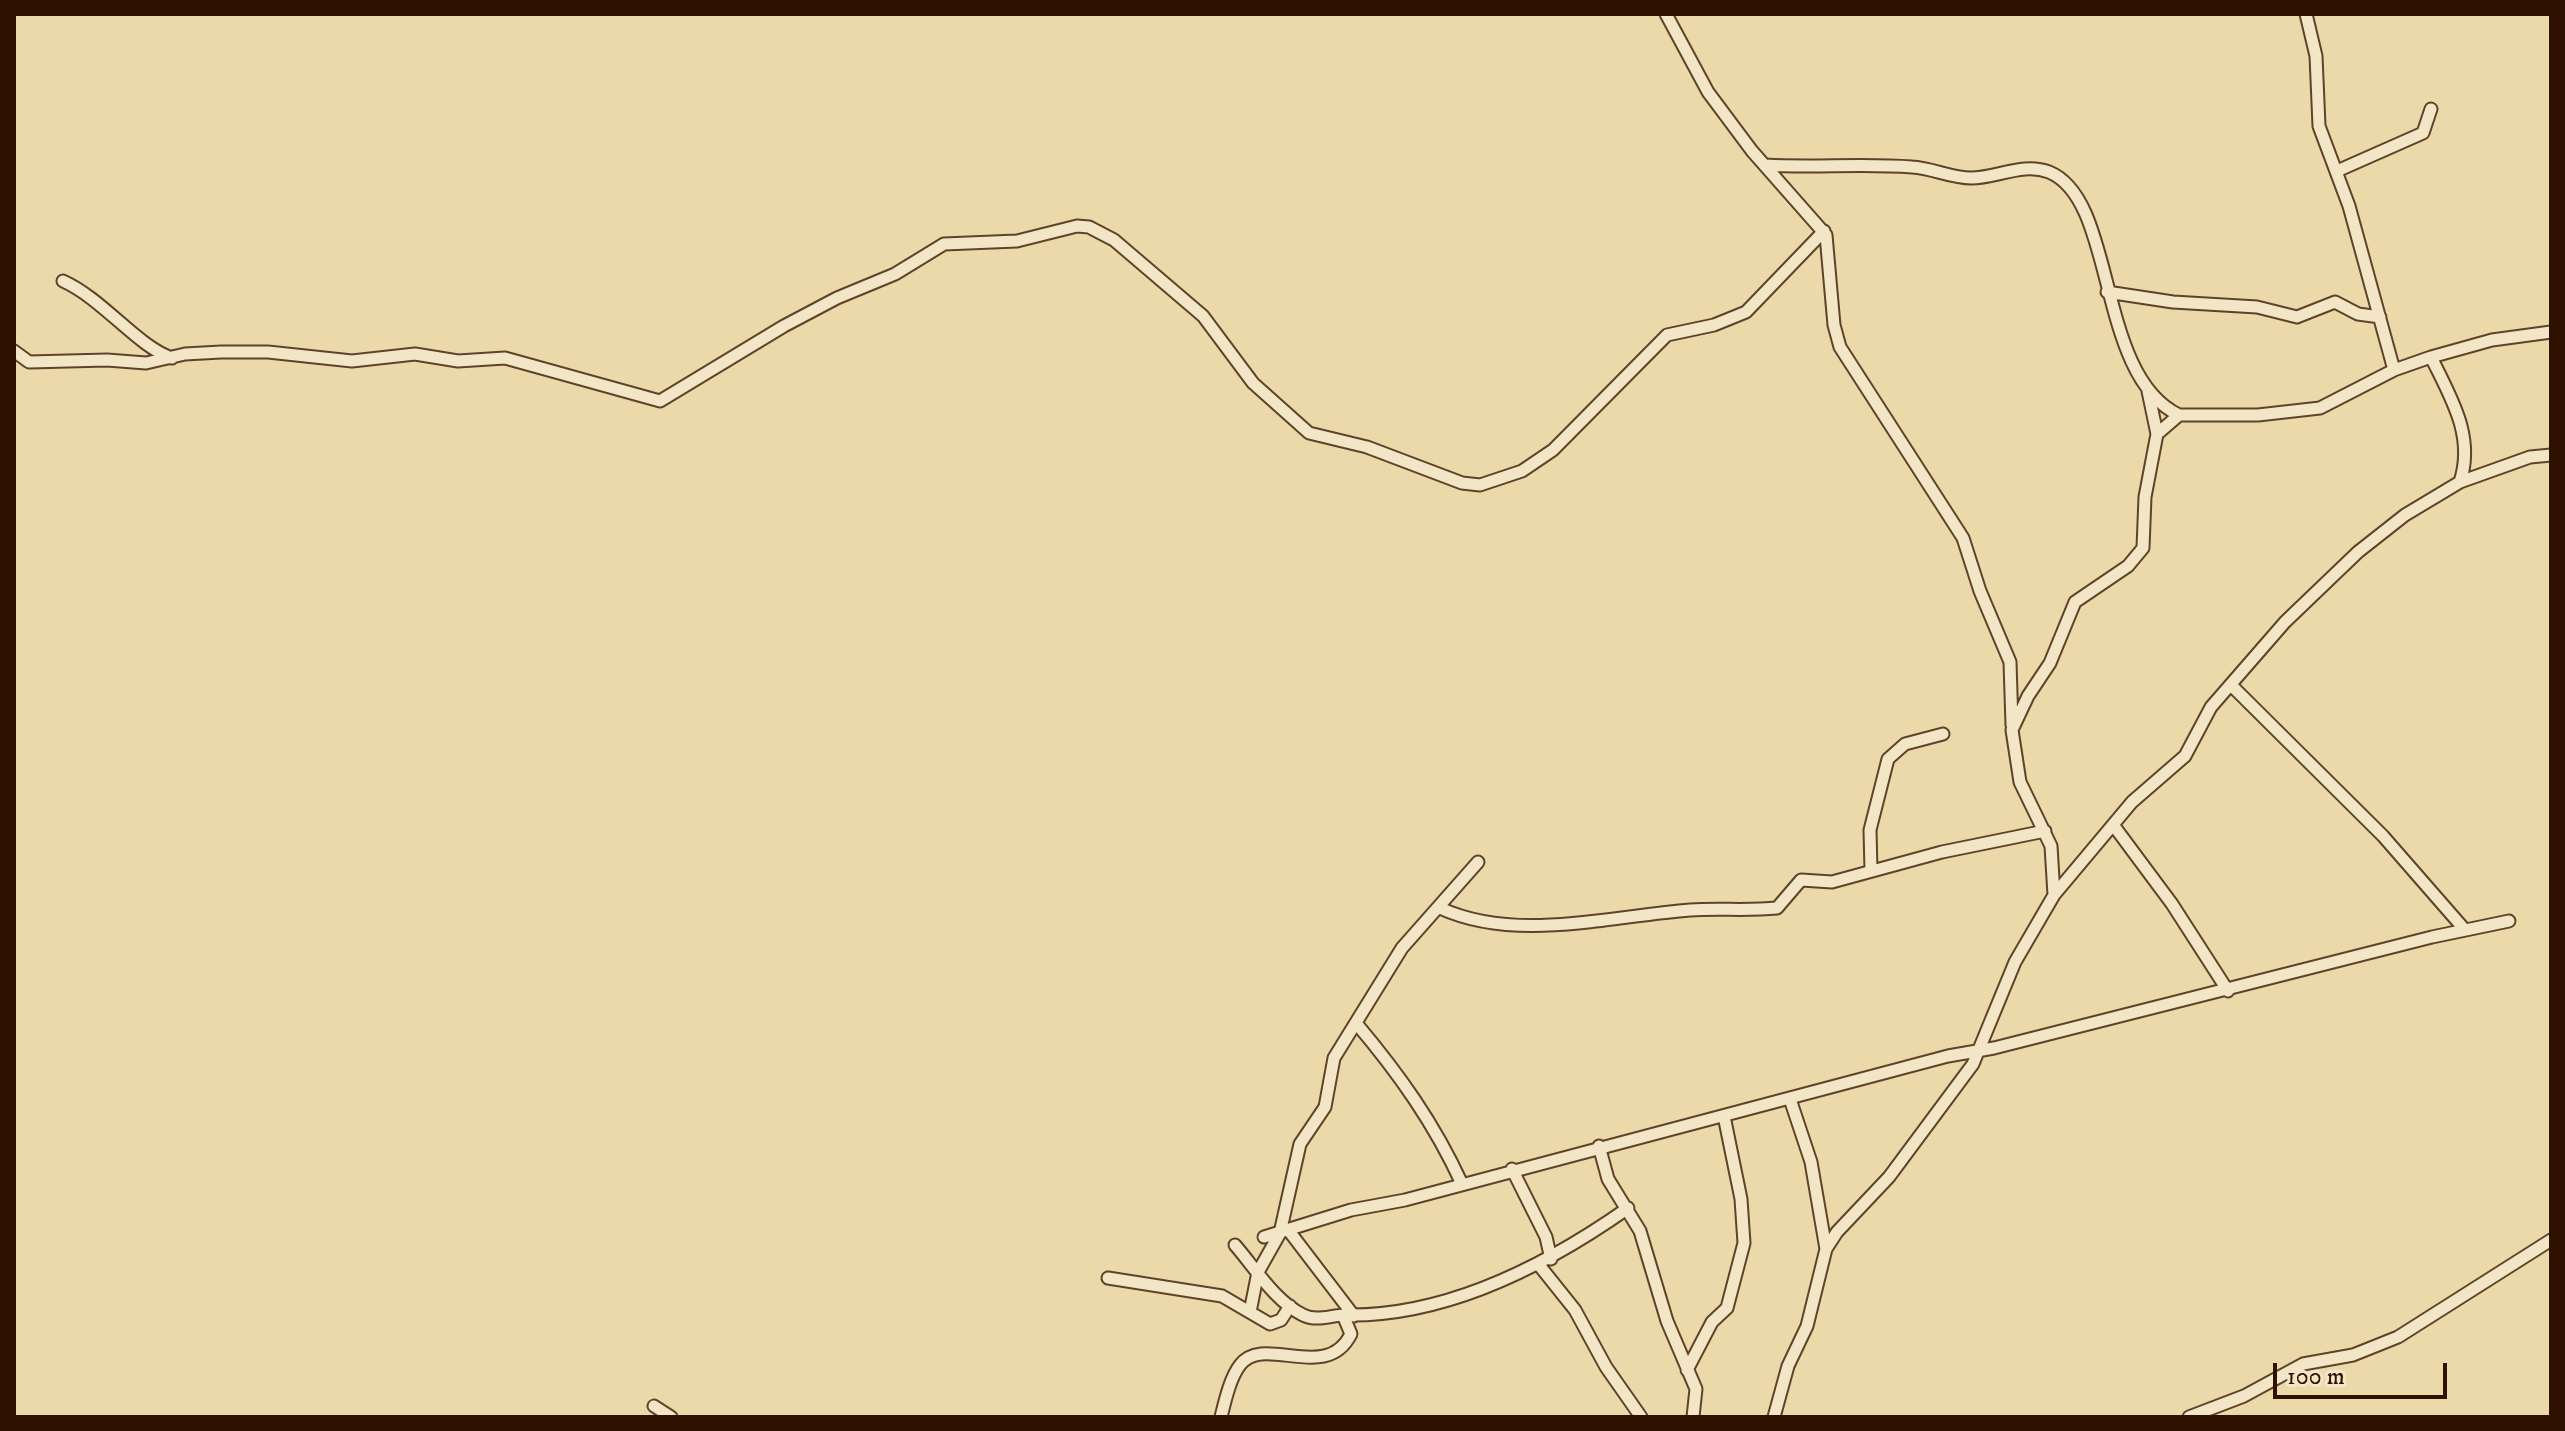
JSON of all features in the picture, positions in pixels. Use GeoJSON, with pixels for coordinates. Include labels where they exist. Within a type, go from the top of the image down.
{"type":"FeatureCollection","features":[{"type":"Feature","properties":{"kind":"street"},"geometry":{"type":"LineString","coordinates":[[1666,14],[1708,92],[1824,231],[1834,325],[1840,347],[1927,485],[1959,529],[2008,658],[2012,730],[2020,782],[2051,846],[2054,895]]}},
{"type":"Feature","properties":{"kind":"street"},"geometry":{"type":"LineString","coordinates":[[2306,14],[2316,56],[2319,126],[2337,171],[2394,370]]}},
{"type":"Feature","properties":{"kind":"street"},"geometry":{"type":"LineString","coordinates":[[2337,171],[2423,133],[2431,109]]}},
{"type":"Feature","properties":{"kind":"street"},"geometry":{"type":"LineString","coordinates":[[1766,165],[1915,167],[1971,178],[2021,169],[2048,172],[2069,184],[2080,198],[2118,325],[2148,389],[2160,404],[2179,415],[2306,411],[2333,402],[2394,370],[2431,357],[2492,340],[2551,332]]}},
{"type":"Feature","properties":{"kind":"street"},"geometry":{"type":"LineString","coordinates":[[14,351],[29,362],[107,360],[146,363],[221,352],[268,352],[352,361],[415,354],[458,361],[505,358],[660,401],[784,326],[895,274],[944,244],[1017,241],[1077,226],[1097,231],[1114,240],[1203,316],[1253,383],[1309,433],[1367,447],[1462,483],[1480,485],[1522,471],[1545,456],[1667,335],[1714,325],[1744,313],[1824,231]]}},
{"type":"Feature","properties":{"kind":"street"},"geometry":{"type":"LineString","coordinates":[[63,281],[91,295],[154,350],[172,358]]}},
{"type":"Feature","properties":{"kind":"street"},"geometry":{"type":"LineString","coordinates":[[2107,292],[2173,302],[2257,307],[2297,317],[2335,302],[2358,314],[2380,317]]}},
{"type":"Feature","properties":{"kind":"street"},"geometry":{"type":"LineString","coordinates":[[2431,357],[2464,432],[2467,456],[2460,482]]}},
{"type":"Feature","properties":{"kind":"street"},"geometry":{"type":"LineString","coordinates":[[2012,730],[2028,696],[2050,663],[2075,602],[2128,566],[2143,548],[2145,497],[2157,434],[2148,389]]}},
{"type":"Feature","properties":{"kind":"street"},"geometry":{"type":"LineString","coordinates":[[2157,434],[2179,415]]}},
{"type":"Feature","properties":{"kind":"street"},"geometry":{"type":"LineString","coordinates":[[1774,1417],[1788,1366],[1807,1326],[1826,1249],[1844,1224],[1889,1177],[1968,1071],[2015,962],[2054,895],[2132,802],[2185,756],[2211,707],[2301,604],[2358,552],[2405,515],[2460,482],[2530,457],[2551,455]]}},
{"type":"Feature","properties":{"kind":"street"},"geometry":{"type":"LineString","coordinates":[[2231,685],[2383,836],[2465,930]]}},
{"type":"Feature","properties":{"kind":"street"},"geometry":{"type":"LineString","coordinates":[[1871,870],[1870,830],[1888,759],[1905,744],[1943,734]]}},
{"type":"Feature","properties":{"kind":"street"},"geometry":{"type":"LineString","coordinates":[[2114,826],[2172,904],[2228,991]]}},
{"type":"Feature","properties":{"kind":"street"},"geometry":{"type":"LineString","coordinates":[[1440,908],[1466,920],[1514,924],[1691,910],[1759,910],[1781,906],[1801,880],[1832,882],[1871,870],[2045,831]]}},
{"type":"Feature","properties":{"kind":"street"},"geometry":{"type":"LineString","coordinates":[[1250,1312],[1258,1272],[1285,1232],[1300,1144],[1325,1107],[1331,1065],[1402,948],[1478,862]]}},
{"type":"Feature","properties":{"kind":"street"},"geometry":{"type":"LineString","coordinates":[[1264,1237],[1351,1210],[1462,1184],[1599,1146],[2509,921]]}},
{"type":"Feature","properties":{"kind":"street"},"geometry":{"type":"LineString","coordinates":[[1356,1023],[1416,1097],[1462,1184]]}},
{"type":"Feature","properties":{"kind":"street"},"geometry":{"type":"LineString","coordinates":[[1790,1099],[1811,1162],[1826,1249]]}},
{"type":"Feature","properties":{"kind":"street"},"geometry":{"type":"LineString","coordinates":[[1687,1370],[1712,1322],[1727,1308],[1744,1243],[1741,1199],[1724,1116]]}},
{"type":"Feature","properties":{"kind":"street"},"geometry":{"type":"LineString","coordinates":[[1599,1146],[1608,1179],[1640,1231],[1667,1321],[1696,1389],[1693,1417]]}},
{"type":"Feature","properties":{"kind":"street"},"geometry":{"type":"LineString","coordinates":[[1512,1169],[1546,1237],[1551,1259]]}},
{"type":"Feature","properties":{"kind":"street"},"geometry":{"type":"LineString","coordinates":[[1235,1245],[1290,1306],[1312,1318],[1372,1317],[1409,1310],[1539,1265],[1628,1208]]}},
{"type":"Feature","properties":{"kind":"street"},"geometry":{"type":"LineString","coordinates":[[1221,1417],[1238,1366],[1245,1360],[1262,1355],[1331,1355],[1346,1343],[1351,1334],[1348,1315],[1285,1232]]}},
{"type":"Feature","properties":{"kind":"street"},"geometry":{"type":"LineString","coordinates":[[2189,1417],[2244,1396],[2303,1364],[2353,1355],[2398,1337],[2551,1240]]}},
{"type":"Feature","properties":{"kind":"street"},"geometry":{"type":"LineString","coordinates":[[1539,1265],[1575,1310],[1606,1367],[1641,1417]]}},
{"type":"Feature","properties":{"kind":"street"},"geometry":{"type":"LineString","coordinates":[[1108,1278],[1209,1293],[1275,1324],[1290,1306]]}},
{"type":"Feature","properties":{"kind":"street"},"geometry":{"type":"LineString","coordinates":[[654,1406],[671,1417]]}}]}
